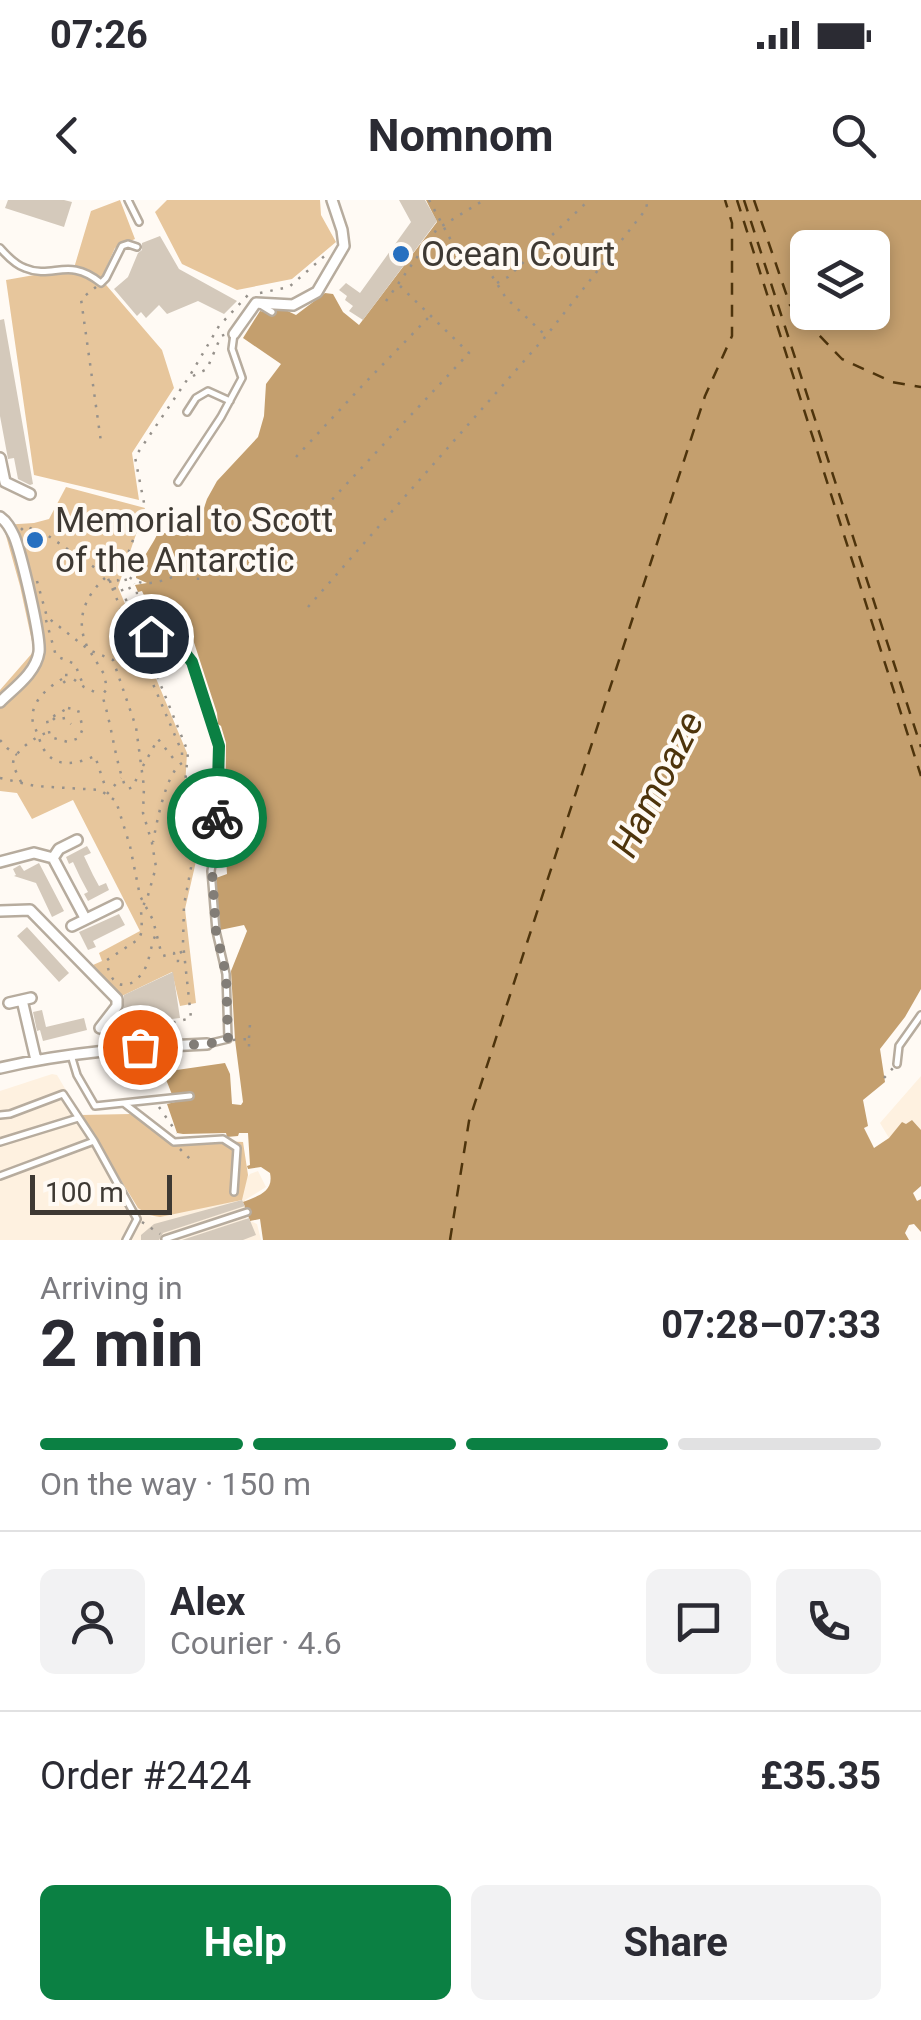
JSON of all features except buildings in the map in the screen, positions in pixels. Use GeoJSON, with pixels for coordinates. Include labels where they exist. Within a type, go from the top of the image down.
{"type":"FeatureCollection","features":[{"type":"Feature","properties":{"kind":"street"},"geometry":{"type":"LineString","coordinates":[[236,332],[256,303],[292,306],[318,292],[344,246],[332,200]]}},
{"type":"Feature","properties":{"kind":"street"},"geometry":{"type":"LineString","coordinates":[[1,464],[5,482],[30,494]]}},
{"type":"Feature","properties":{"kind":"street"},"geometry":{"type":"LineString","coordinates":[[0,517],[6,520],[14,536],[39,652],[34,667],[0,702]]}},
{"type":"Feature","properties":{"kind":"street"},"geometry":{"type":"LineString","coordinates":[[53,858],[60,848],[76,840]]}},
{"type":"Feature","properties":{"kind":"street"},"geometry":{"type":"LineString","coordinates":[[0,862],[34,853],[53,858],[85,918]]}},
{"type":"Feature","properties":{"kind":"street"},"geometry":{"type":"LineString","coordinates":[[72,926],[116,904]]}},
{"type":"Feature","properties":{"kind":"street"},"geometry":{"type":"LineString","coordinates":[[0,911],[30,910],[117,999],[117,1006],[100,1028]]}},
{"type":"Feature","properties":{"kind":"street"},"geometry":{"type":"LineString","coordinates":[[9,1003],[27,999],[36,1060]]}},
{"type":"Feature","properties":{"kind":"street"},"geometry":{"type":"LineString","coordinates":[[0,1068],[71,1054],[208,1044]]}},
{"type":"Feature","properties":{"kind":"lane"},"geometry":{"type":"LineString","coordinates":[[128,200],[139,222]]}},
{"type":"Feature","properties":{"kind":"lane"},"geometry":{"type":"LineString","coordinates":[[0,248],[22,268],[39,272],[81,270],[101,283],[122,246],[137,247]]}},
{"type":"Feature","properties":{"kind":"lane"},"geometry":{"type":"LineString","coordinates":[[256,303],[272,312]]}},
{"type":"Feature","properties":{"kind":"lane"},"geometry":{"type":"LineString","coordinates":[[178,482],[205,444],[242,378],[232,349],[236,332]]}},
{"type":"Feature","properties":{"kind":"lane"},"geometry":{"type":"LineString","coordinates":[[186,412],[196,398],[208,391],[230,401]]}},
{"type":"Feature","properties":{"kind":"lane"},"geometry":{"type":"LineString","coordinates":[[151,636],[165,645],[178,644],[192,662],[219,746],[212,871],[216,931],[226,974],[228,1039],[208,1044]]}},
{"type":"Feature","properties":{"kind":"lane"},"geometry":{"type":"LineString","coordinates":[[897,1064],[899,1046],[921,1016]]}},
{"type":"Feature","properties":{"kind":"lane"},"geometry":{"type":"LineString","coordinates":[[71,1054],[95,1106],[190,1096]]}},
{"type":"Feature","properties":{"kind":"lane"},"geometry":{"type":"LineString","coordinates":[[0,1115],[63,1094],[138,1219],[126,1240]]}},
{"type":"Feature","properties":{"kind":"lane"},"geometry":{"type":"LineString","coordinates":[[125,1104],[174,1142],[223,1139],[238,1148],[234,1192]]}},
{"type":"Feature","properties":{"kind":"lane"},"geometry":{"type":"LineString","coordinates":[[0,1142],[78,1118]]}},
{"type":"Feature","properties":{"kind":"lane"},"geometry":{"type":"LineString","coordinates":[[0,1176],[94,1141]]}},
{"type":"Feature","properties":{"kind":"lane"},"geometry":{"type":"LineString","coordinates":[[165,1238],[247,1212]]}},
{"type":"Feature","properties":{"kind":"path"},"geometry":{"type":"LineString","coordinates":[[429,200],[466,266],[480,256],[506,298],[546,336]]}},
{"type":"Feature","properties":{"kind":"path"},"geometry":{"type":"LineString","coordinates":[[386,301],[438,230],[484,200]]}},
{"type":"Feature","properties":{"kind":"path"},"geometry":{"type":"LineString","coordinates":[[496,284],[589,200]]}},
{"type":"Feature","properties":{"kind":"path"},"geometry":{"type":"LineString","coordinates":[[308,606],[546,336],[647,208],[646,200]]}},
{"type":"Feature","properties":{"kind":"path"},"geometry":{"type":"LineString","coordinates":[[0,778],[35,786],[84,787],[106,793],[116,801],[130,846],[136,884],[153,920],[163,956],[174,954],[178,961],[178,954],[183,953],[184,904],[193,856],[181,827],[188,752],[118,580],[145,508],[134,457],[219,326],[248,296],[289,287],[338,244]]}},
{"type":"Feature","properties":{"kind":"path"},"geometry":{"type":"LineString","coordinates":[[101,283],[81,299],[101,442]]}},
{"type":"Feature","properties":{"kind":"path"},"geometry":{"type":"LineString","coordinates":[[325,507],[469,353],[398,284]]}},
{"type":"Feature","properties":{"kind":"path"},"geometry":{"type":"LineString","coordinates":[[296,457],[431,315]]}},
{"type":"Feature","properties":{"kind":"path"},"geometry":{"type":"LineString","coordinates":[[189,377],[207,370],[221,336],[236,332]]}},
{"type":"Feature","properties":{"kind":"path"},"geometry":{"type":"LineString","coordinates":[[14,536],[26,526],[47,534],[107,576],[182,752],[182,762],[172,771],[152,844]]}},
{"type":"Feature","properties":{"kind":"path"},"geometry":{"type":"LineString","coordinates":[[198,554],[198,580]]}},
{"type":"Feature","properties":{"kind":"path"},"geometry":{"type":"LineString","coordinates":[[134,583],[147,586],[198,566]]}},
{"type":"Feature","properties":{"kind":"path"},"geometry":{"type":"LineString","coordinates":[[102,695],[106,689],[104,674],[83,640],[84,604],[92,589],[107,576]]}},
{"type":"Feature","properties":{"kind":"path"},"geometry":{"type":"LineString","coordinates":[[126,580],[125,576],[129,576],[136,593],[129,587]]}},
{"type":"Feature","properties":{"kind":"path"},"geometry":{"type":"LineString","coordinates":[[36,578],[56,656],[75,664],[84,687]]}},
{"type":"Feature","properties":{"kind":"path"},"geometry":{"type":"LineString","coordinates":[[109,582],[117,592],[114,594]]}},
{"type":"Feature","properties":{"kind":"path"},"geometry":{"type":"LineString","coordinates":[[114,587],[120,584]]}},
{"type":"Feature","properties":{"kind":"path"},"geometry":{"type":"LineString","coordinates":[[45,614],[89,650],[113,660],[136,727],[143,813],[156,867],[142,909],[139,939],[107,960],[112,980],[128,984],[144,970],[156,934]]}},
{"type":"Feature","properties":{"kind":"path"},"geometry":{"type":"LineString","coordinates":[[106,793],[95,756],[78,763],[56,762],[42,750],[32,719],[36,702],[46,690],[64,681],[64,675],[102,695],[116,757],[128,789],[136,783],[158,738],[178,764]]}},
{"type":"Feature","properties":{"kind":"path"},"geometry":{"type":"LineString","coordinates":[[68,708],[78,710],[83,728],[79,738],[68,742],[50,737],[49,731],[47,720],[68,708]]}},
{"type":"Feature","properties":{"kind":"path"},"geometry":{"type":"LineString","coordinates":[[52,717],[70,720],[71,724],[64,726]]}},
{"type":"Feature","properties":{"kind":"path"},"geometry":{"type":"LineString","coordinates":[[22,783],[12,766],[14,760],[38,736],[49,731]]}},
{"type":"Feature","properties":{"kind":"path"},"geometry":{"type":"LineString","coordinates":[[0,740],[18,756]]}},
{"type":"Feature","properties":{"kind":"path"},"geometry":{"type":"LineString","coordinates":[[106,793],[122,776]]}},
{"type":"Feature","properties":{"kind":"path"},"geometry":{"type":"LineString","coordinates":[[140,1047],[144,1030],[191,1018],[183,942]]}},
{"type":"Feature","properties":{"kind":"path"},"geometry":{"type":"LineString","coordinates":[[190,1012],[198,1010]]}},
{"type":"Feature","properties":{"kind":"path"},"geometry":{"type":"LineString","coordinates":[[249,1049],[250,1024]]}},
{"type":"Feature","properties":{"kind":"path"},"geometry":{"type":"LineString","coordinates":[[232,1040],[249,1039]]}},
{"type":"Feature","properties":{"kind":"path"},"geometry":{"type":"LineString","coordinates":[[123,1050],[126,1074]]}},
{"type":"Feature","properties":{"kind":"path"},"geometry":{"type":"LineString","coordinates":[[884,1078],[888,1073]]}},
{"type":"Feature","properties":{"kind":"path"},"geometry":{"type":"LineString","coordinates":[[156,1100],[177,1134],[199,1136],[200,1140]]}},
{"type":"Feature","properties":{"kind":"path"},"geometry":{"type":"LineString","coordinates":[[174,1142],[193,1162]]}},
{"type":"Feature","properties":{"kind":"path"},"geometry":{"type":"LineString","coordinates":[[138,1219],[165,1238]]}},
{"type":"Feature","properties":{"kind":"shaded area"},"geometry":{"type":"Polygon","coordinates":[[[120,200],[135,239],[115,248],[101,279],[162,350],[174,388],[132,453],[139,500],[34,475],[6,280],[74,268],[91,211],[120,200]]]}},
{"type":"Feature","properties":{"kind":"shaded area"},"geometry":{"type":"Polygon","coordinates":[[[167,200],[320,200],[321,215],[336,242],[292,279],[237,290],[182,264],[155,212],[167,200]]]}},
{"type":"Feature","properties":{"kind":"shaded area"},"geometry":{"type":"Polygon","coordinates":[[[66,487],[145,508],[118,587],[187,753],[183,823],[197,857],[185,909],[196,1003],[180,1006],[172,972],[122,996],[93,965],[102,961],[99,953],[140,931],[73,800],[32,819],[17,793],[0,791],[0,690],[34,651],[3,525],[49,519],[66,487]]]}},
{"type":"Feature","properties":{"kind":"shaded area"},"geometry":{"type":"Polygon","coordinates":[[[57,1075],[134,1205],[152,1217],[241,1200],[247,1178],[258,1171],[266,1187],[245,1200],[246,1219],[257,1224],[261,1240],[0,1240],[0,1091],[57,1075]]]}},
{"type":"Feature","properties":{"kind":"shaded area"},"geometry":{"type":"Polygon","coordinates":[[[921,1076],[921,1130],[912,1120],[889,1138],[880,1123],[921,1076]]]}},
{"type":"Feature","properties":{"kind":"shaded area"},"geometry":{"type":"Polygon","coordinates":[[[130,1114],[173,1139],[243,1142],[248,1175],[242,1200],[160,1217],[138,1208],[81,1115],[130,1114]]]}},
{"type":"Feature","properties":{"kind":"water","name":"Hamoaze"},"geometry":{"type":"Polygon","coordinates":[[[426,200],[921,200],[921,989],[880,1049],[885,1082],[863,1100],[868,1126],[864,1128],[874,1148],[902,1122],[912,1120],[921,1130],[921,1186],[913,1193],[917,1201],[921,1199],[921,1232],[914,1224],[909,1225],[905,1233],[909,1240],[263,1240],[260,1219],[250,1221],[243,1202],[267,1189],[271,1179],[270,1173],[261,1167],[248,1169],[248,1133],[227,1137],[226,1133],[177,1133],[167,1104],[175,1102],[163,1072],[225,1063],[230,1074],[232,1104],[243,1102],[231,971],[247,931],[244,925],[220,930],[216,878],[227,874],[226,743],[221,726],[185,615],[156,622],[142,591],[138,592],[135,585],[147,583],[136,578],[137,572],[158,532],[184,536],[198,526],[217,481],[258,437],[266,384],[281,364],[243,338],[260,311],[270,313],[277,306],[296,315],[325,293],[333,294],[343,312],[359,325],[437,222],[426,200]]]}},
{"type":"Feature","properties":{"kind":"ferry route"},"geometry":{"type":"LineString","coordinates":[[450,1240],[469,1121],[705,396],[732,336],[732,223],[725,200]]}},
{"type":"Feature","properties":{"kind":"ferry route"},"geometry":{"type":"LineString","coordinates":[[737,200],[921,776]]}},
{"type":"Feature","properties":{"kind":"ferry route"},"geometry":{"type":"LineString","coordinates":[[744,200],[921,747]]}},
{"type":"Feature","properties":{"kind":"ferry route"},"geometry":{"type":"LineString","coordinates":[[754,200],[790,305],[842,359],[892,382],[921,387]]}},
{"type":"Feature","properties":{"kind":"way so far"},"geometry":{"type":"LineString","coordinates":[[140,1047],[208,1044],[228,1039],[226,974],[216,931],[212,871],[217,818]]}},
{"type":"Feature","properties":{"kind":"place","name":"Ocean Court"},"geometry":{"type":"Point","coordinates":[401,254]}},
{"type":"Feature","properties":{"kind":"place","name":"Memorial to Scott of the Antarctic"},"geometry":{"type":"Point","coordinates":[35,540]}},
{"type":"Feature","properties":{"kind":"route"},"geometry":{"type":"LineString","coordinates":[[151,636],[165,645],[178,644],[192,662],[219,746],[217,818]]}}]}
